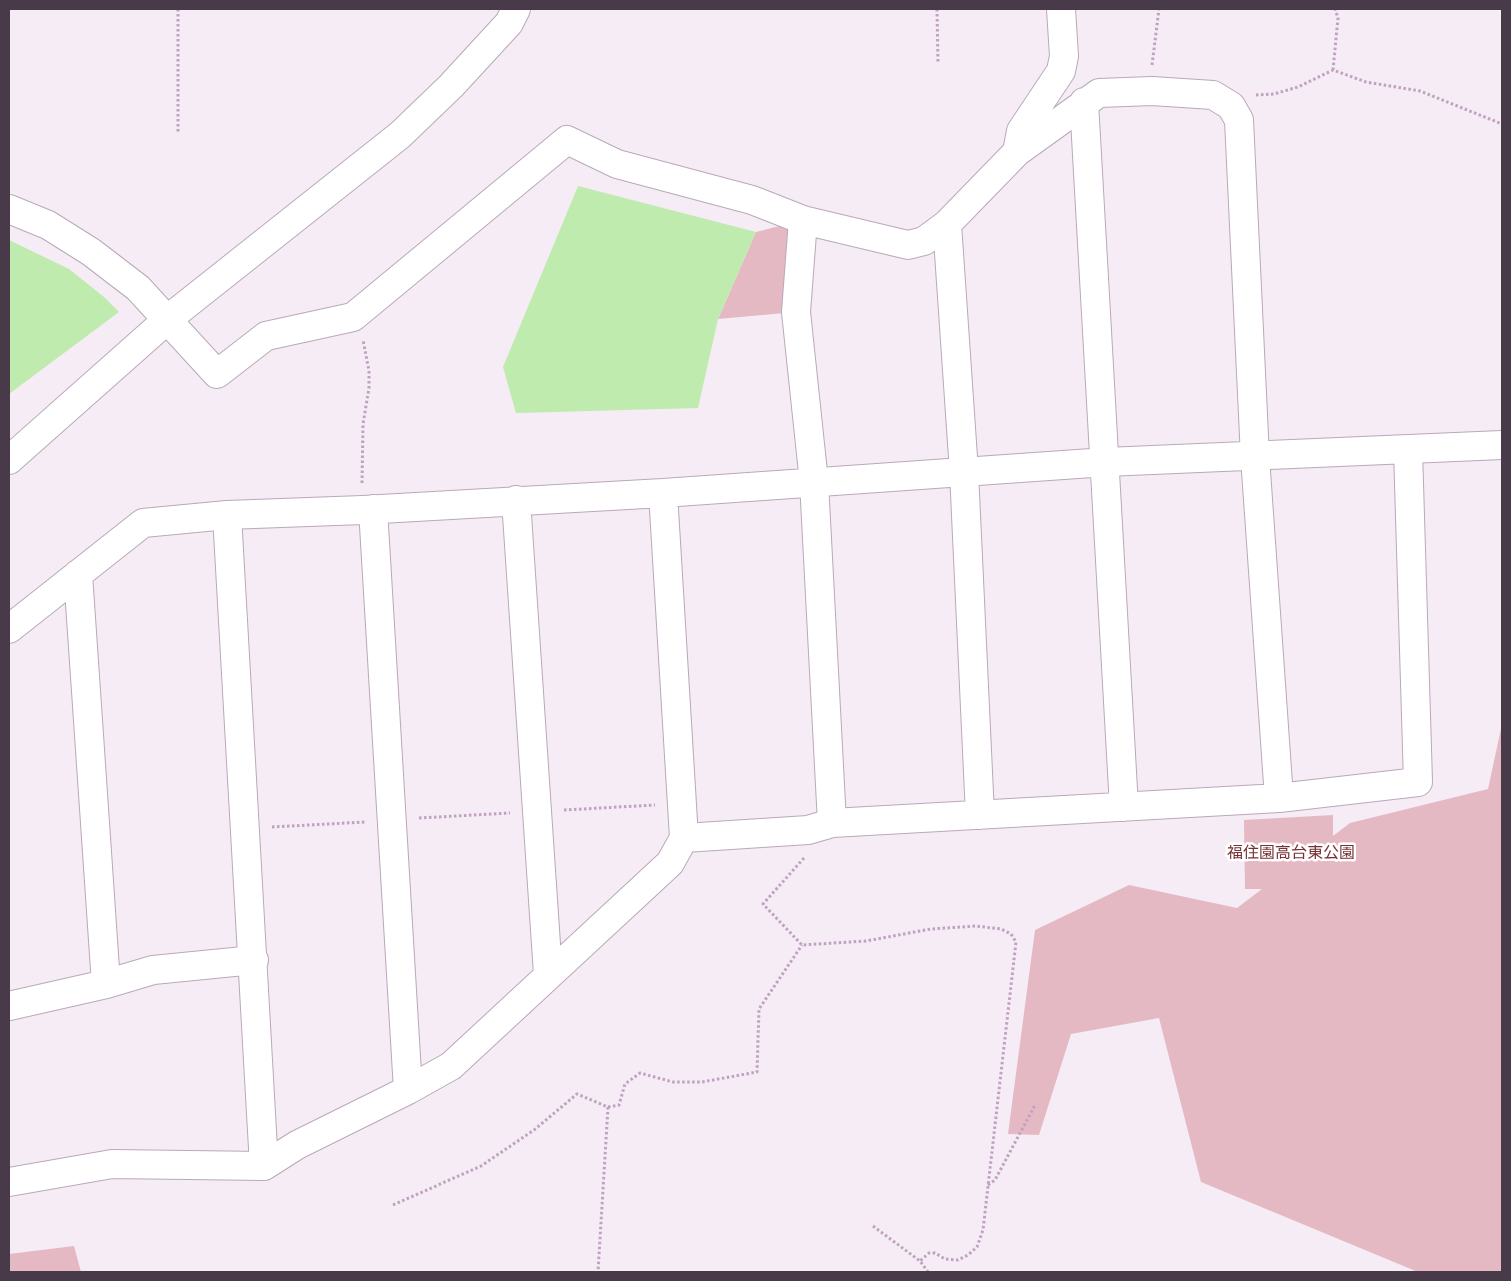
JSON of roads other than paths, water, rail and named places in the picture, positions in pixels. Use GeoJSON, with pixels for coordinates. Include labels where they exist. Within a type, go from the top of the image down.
{"type":"FeatureCollection","features":[{"type":"Feature","properties":{"kind":"street"},"geometry":{"type":"LineString","coordinates":[[9,460],[168,319],[400,135],[452,86],[509,23],[516,9]]}},
{"type":"Feature","properties":{"kind":"street"},"geometry":{"type":"LineString","coordinates":[[1018,152],[1021,131],[1061,71],[1064,56],[1061,9]]}},
{"type":"Feature","properties":{"kind":"street"},"geometry":{"type":"LineString","coordinates":[[9,209],[48,225],[91,252],[138,288],[217,374],[266,336],[353,317],[567,140],[617,164],[752,200],[803,220],[908,245],[924,241],[947,224],[1018,152],[1099,92],[1152,91],[1213,95],[1231,106],[1239,120],[1255,457],[1279,798]]}},
{"type":"Feature","properties":{"kind":"street"},"geometry":{"type":"LineString","coordinates":[[1084,102],[1106,462],[1124,808]]}},
{"type":"Feature","properties":{"kind":"street"},"geometry":{"type":"LineString","coordinates":[[803,220],[796,312],[814,482],[820,827]]}},
{"type":"Feature","properties":{"kind":"street"},"geometry":{"type":"LineString","coordinates":[[947,224],[964,472],[980,815]]}},
{"type":"Feature","properties":{"kind":"street"},"geometry":{"type":"LineString","coordinates":[[9,630],[143,523],[227,515],[368,510],[663,493],[1106,462],[1502,445]]}},
{"type":"Feature","properties":{"kind":"street"},"geometry":{"type":"LineString","coordinates":[[684,838],[980,815],[1279,798],[1418,782],[1408,450]]}},
{"type":"Feature","properties":{"kind":"street"},"geometry":{"type":"LineString","coordinates":[[9,1182],[112,1164],[264,1166],[297,1145],[452,1066],[548,974],[670,863],[684,838],[663,493]]}},
{"type":"Feature","properties":{"kind":"street"},"geometry":{"type":"LineString","coordinates":[[516,500],[548,974]]}},
{"type":"Feature","properties":{"kind":"street"},"geometry":{"type":"LineString","coordinates":[[368,510],[391,820],[408,1090]]}},
{"type":"Feature","properties":{"kind":"street"},"geometry":{"type":"LineString","coordinates":[[227,515],[244,829],[254,960],[264,1166]]}},
{"type":"Feature","properties":{"kind":"street"},"geometry":{"type":"LineString","coordinates":[[78,574],[106,984]]}},
{"type":"Feature","properties":{"kind":"street"},"geometry":{"type":"LineString","coordinates":[[9,1006],[106,984],[153,970],[254,960]]}},
{"type":"Feature","properties":{"kind":"park label","name":"福住園高台東公園"},"geometry":{"type":"Point","coordinates":[1291,853]}}]}
